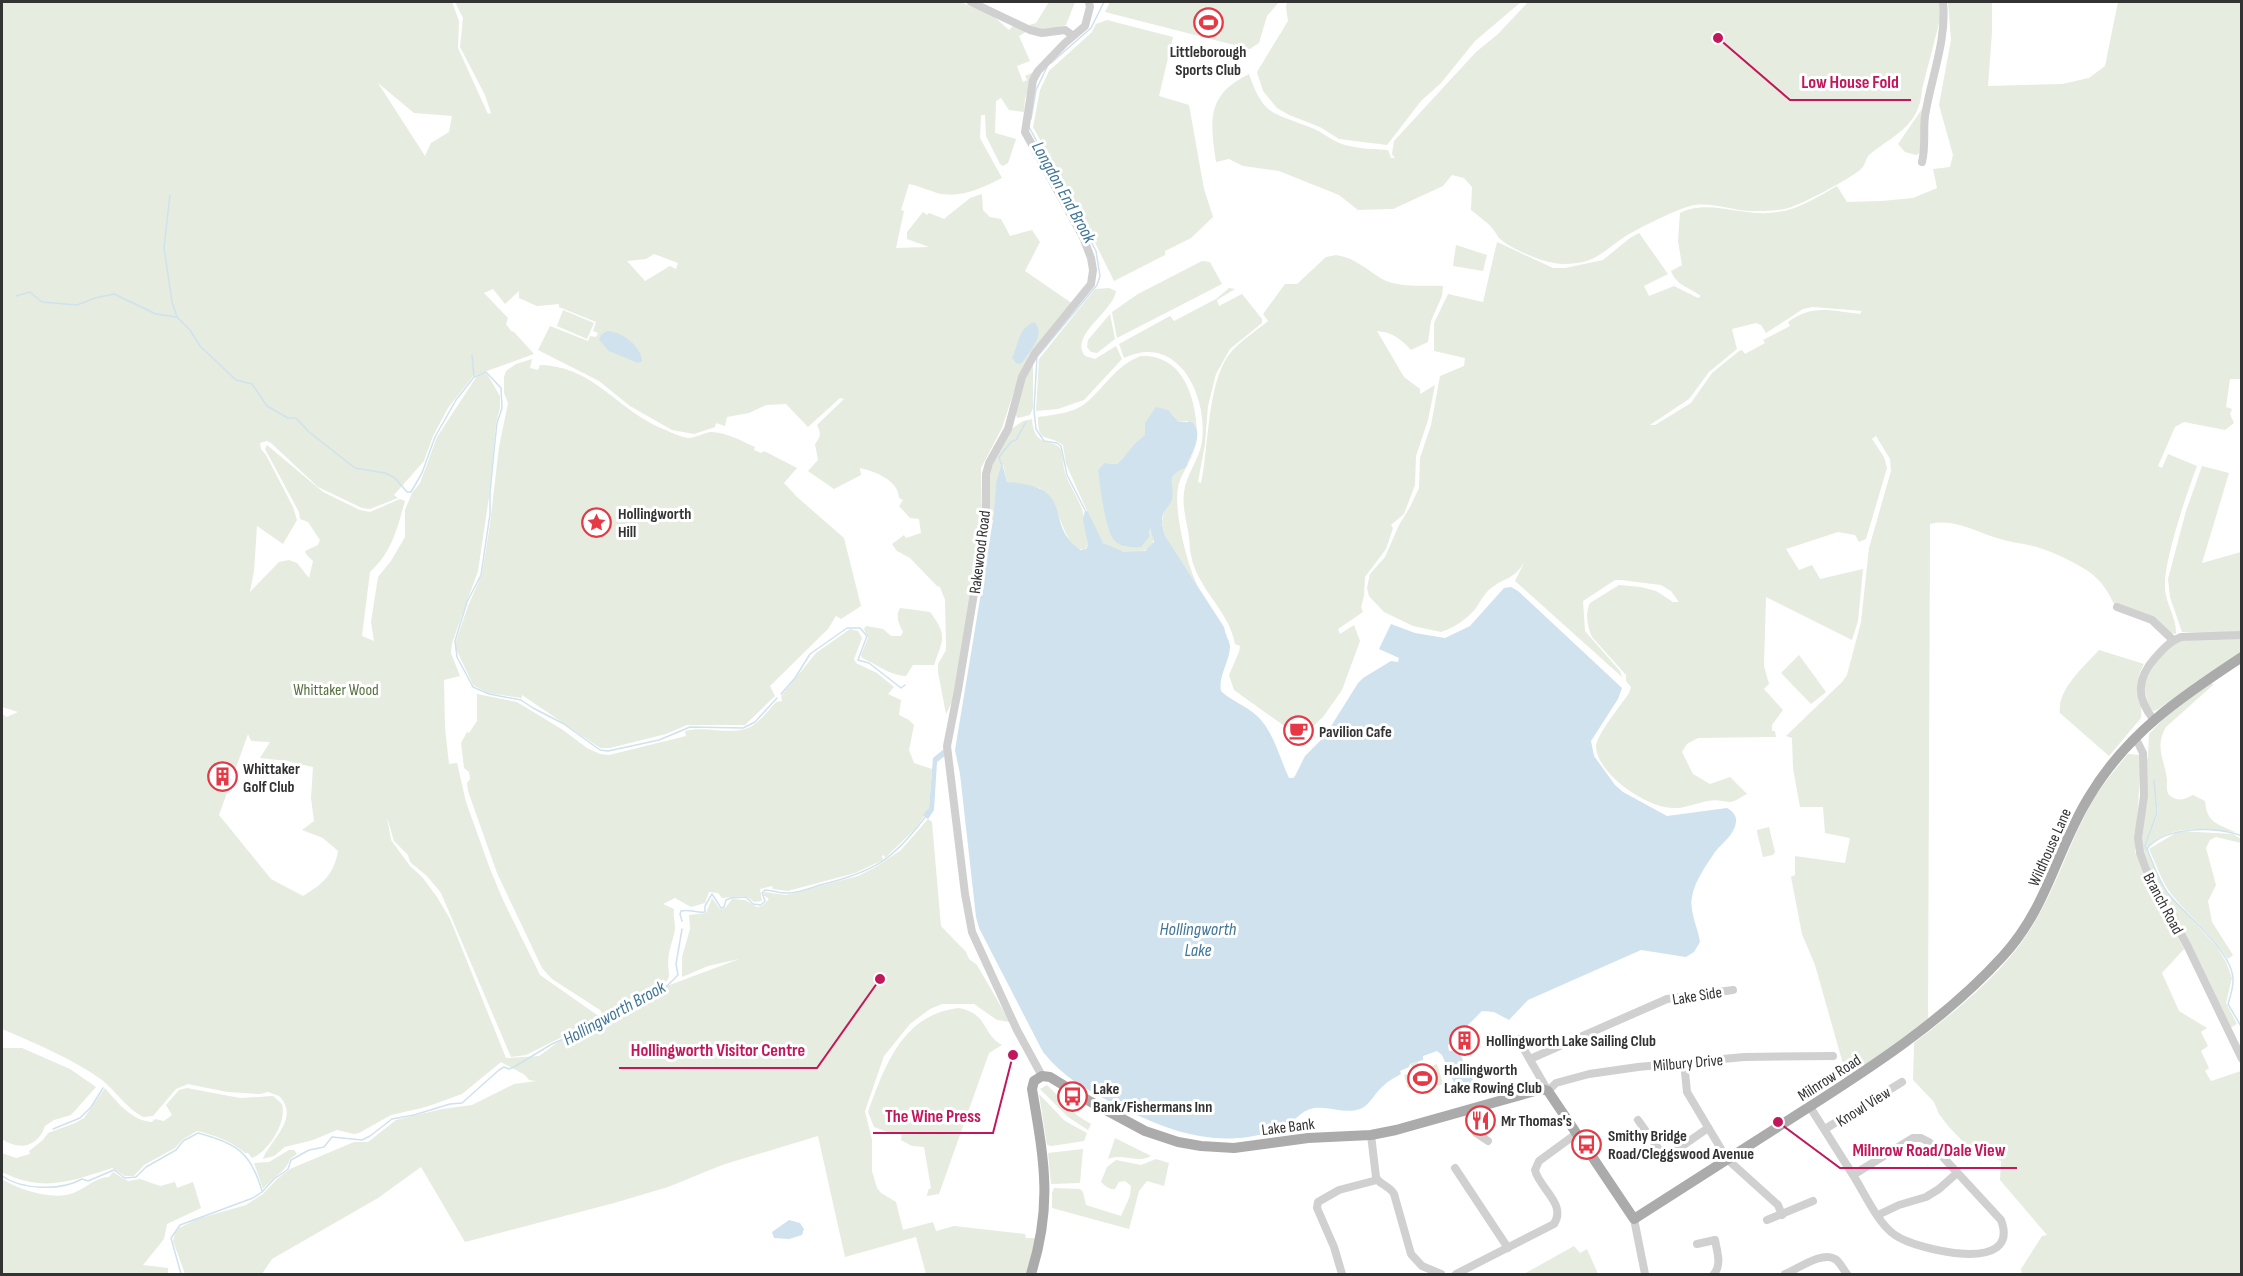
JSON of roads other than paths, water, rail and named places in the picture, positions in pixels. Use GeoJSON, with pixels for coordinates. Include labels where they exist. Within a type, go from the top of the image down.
{"type":"FeatureCollection","features":[{"type":"Feature","properties":{"kind":"main road","name":"Wildhouse Lane"},"geometry":{"type":"LineString","coordinates":[[1889,1056],[1978,982],[2024,930],[2046,890],[2088,798],[2111,765],[2135,737],[2175,702],[2241,657]]}},
{"type":"Feature","properties":{"kind":"main road","name":"Milnrow Road"},"geometry":{"type":"LineString","coordinates":[[1634,1219],[1889,1056]]}},
{"type":"Feature","properties":{"kind":"main road","name":"Lake Bank"},"geometry":{"type":"LineString","coordinates":[[1042,1076],[1050,1077],[1144,1131],[1190,1144],[1234,1148],[1308,1138],[1371,1135],[1468,1110],[1505,1096],[1537,1089],[1548,1091]]}},
{"type":"Feature","properties":{"kind":"main road"},"geometry":{"type":"LineString","coordinates":[[1031,1275],[1039,1246],[1045,1207],[1042,1152],[1032,1089],[1034,1081],[1042,1076]]}},
{"type":"Feature","properties":{"kind":"main road"},"geometry":{"type":"LineString","coordinates":[[1548,1091],[1634,1219]]}},
{"type":"Feature","properties":{"kind":"street"},"geometry":{"type":"LineString","coordinates":[[971,2],[1030,30],[1042,33],[1065,30],[1072,35]]}},
{"type":"Feature","properties":{"kind":"street","name":"Rakewood Road"},"geometry":{"type":"LineString","coordinates":[[1042,1076],[1017,1030],[972,932],[962,873],[947,746],[986,521],[986,474],[989,463],[1008,429],[1030,361],[1086,291],[1093,270],[1083,237],[1025,132],[1033,80],[1038,71],[1072,35],[1085,26],[1090,8],[1089,2]]}},
{"type":"Feature","properties":{"kind":"street"},"geometry":{"type":"LineString","coordinates":[[1922,162],[1925,151],[1926,113],[1936,70],[1944,16],[1942,2]]}},
{"type":"Feature","properties":{"kind":"street"},"geometry":{"type":"LineString","coordinates":[[2117,607],[2152,620],[2173,640]]}},
{"type":"Feature","properties":{"kind":"street"},"geometry":{"type":"LineString","coordinates":[[2153,719],[2143,702],[2140,682],[2142,675],[2154,659],[2173,640],[2181,637],[2241,635]]}},
{"type":"Feature","properties":{"kind":"street","name":"Branch Road"},"geometry":{"type":"LineString","coordinates":[[2135,737],[2143,753],[2144,796],[2138,838],[2140,853],[2241,1059]]}},
{"type":"Feature","properties":{"kind":"street","name":"Lake Side"},"geometry":{"type":"LineString","coordinates":[[1530,1059],[1667,999],[1733,990]]}},
{"type":"Feature","properties":{"kind":"street"},"geometry":{"type":"LineString","coordinates":[[1518,1039],[1548,1091]]}},
{"type":"Feature","properties":{"kind":"street","name":"Milbury Drive"},"geometry":{"type":"LineString","coordinates":[[1548,1091],[1557,1083],[1588,1074],[1684,1062],[1754,1057],[1833,1056]]}},
{"type":"Feature","properties":{"kind":"street"},"geometry":{"type":"LineString","coordinates":[[1684,1062],[1688,1092],[1708,1128],[1728,1159],[1778,1205],[1782,1215]]}},
{"type":"Feature","properties":{"kind":"street","name":"Knowl View"},"geometry":{"type":"LineString","coordinates":[[1825,1130],[1902,1082]]}},
{"type":"Feature","properties":{"kind":"street"},"geometry":{"type":"LineString","coordinates":[[1810,1107],[1887,1230],[1904,1241],[1927,1248],[1959,1253],[1986,1253],[1997,1249],[2004,1238],[2005,1230],[2001,1220],[1929,1142],[1921,1138],[1913,1138],[1853,1175]]}},
{"type":"Feature","properties":{"kind":"street"},"geometry":{"type":"LineString","coordinates":[[1468,1110],[1476,1133],[1488,1141]]}},
{"type":"Feature","properties":{"kind":"street"},"geometry":{"type":"LineString","coordinates":[[1638,1120],[1665,1158],[1708,1128]]}},
{"type":"Feature","properties":{"kind":"street"},"geometry":{"type":"LineString","coordinates":[[1456,1275],[1551,1226],[1556,1221],[1557,1208],[1536,1177],[1535,1170],[1539,1161],[1576,1134]]}},
{"type":"Feature","properties":{"kind":"street"},"geometry":{"type":"LineString","coordinates":[[1371,1135],[1377,1180]]}},
{"type":"Feature","properties":{"kind":"street"},"geometry":{"type":"LineString","coordinates":[[1455,1168],[1509,1248]]}},
{"type":"Feature","properties":{"kind":"street"},"geometry":{"type":"LineString","coordinates":[[1878,1215],[1899,1205],[1926,1197],[1957,1173]]}},
{"type":"Feature","properties":{"kind":"street"},"geometry":{"type":"LineString","coordinates":[[1341,1275],[1334,1247],[1317,1208],[1318,1202],[1339,1190],[1377,1180],[1389,1186],[1394,1194],[1411,1254],[1422,1266],[1441,1275]]}},
{"type":"Feature","properties":{"kind":"street"},"geometry":{"type":"LineString","coordinates":[[1767,1220],[1813,1202]]}},
{"type":"Feature","properties":{"kind":"street"},"geometry":{"type":"LineString","coordinates":[[1634,1219],[1645,1275]]}},
{"type":"Feature","properties":{"kind":"street"},"geometry":{"type":"LineString","coordinates":[[1698,1244],[1715,1240],[1719,1261],[1714,1275]]}},
{"type":"Feature","properties":{"kind":"street"},"geometry":{"type":"LineString","coordinates":[[1785,1275],[1821,1258],[1830,1257],[1837,1260],[1847,1275]]}},
{"type":"Feature","properties":{"kind":"water"},"geometry":{"type":"Polygon","coordinates":[[[1034,322],[1038,327],[1038,337],[1022,363],[1017,364],[1012,358],[1020,337],[1025,328],[1034,322]]]}},
{"type":"Feature","properties":{"kind":"water"},"geometry":{"type":"Polygon","coordinates":[[[607,331],[629,340],[638,350],[642,361],[638,363],[609,351],[599,340],[601,335],[607,331]]]}},
{"type":"Feature","properties":{"kind":"water","name":"Hollingworth Lake"},"geometry":{"type":"Polygon","coordinates":[[[1156,407],[1168,410],[1179,422],[1192,422],[1197,433],[1196,444],[1186,467],[1173,477],[1171,501],[1162,518],[1165,536],[1224,627],[1230,646],[1221,679],[1221,691],[1262,721],[1272,736],[1289,778],[1295,776],[1305,756],[1325,736],[1358,683],[1391,661],[1398,662],[1399,658],[1379,649],[1391,624],[1415,633],[1445,638],[1470,626],[1504,588],[1511,587],[1622,688],[1618,699],[1591,741],[1594,756],[1615,785],[1623,792],[1667,816],[1727,808],[1735,815],[1736,822],[1733,830],[1708,862],[1693,891],[1691,902],[1700,942],[1694,952],[1686,957],[1641,950],[1528,1000],[1509,1020],[1494,1012],[1482,1011],[1448,1045],[1449,1051],[1456,1050],[1461,1056],[1473,1080],[1470,1089],[1458,1092],[1442,1055],[1437,1051],[1423,1056],[1423,1060],[1410,1064],[1409,1067],[1400,1071],[1401,1074],[1384,1085],[1360,1109],[1347,1111],[1310,1109],[1282,1127],[1253,1136],[1212,1138],[1161,1125],[1103,1098],[1066,1075],[1050,1061],[1043,1052],[979,928],[955,750],[993,520],[996,483],[1002,463],[1007,482],[1029,485],[1044,491],[1052,499],[1069,540],[1081,550],[1086,549],[1088,545],[1083,520],[1085,510],[1103,543],[1124,552],[1145,551],[1154,542],[1150,527],[1149,537],[1141,547],[1126,546],[1114,540],[1106,517],[1098,470],[1104,463],[1117,464],[1145,435],[1145,423],[1156,407]]]}},
{"type":"Feature","properties":{"kind":"water"},"geometry":{"type":"Polygon","coordinates":[[[944,749],[945,756],[937,762],[934,810],[928,819],[923,815],[929,808],[933,758],[944,749]]]}},
{"type":"Feature","properties":{"kind":"water"},"geometry":{"type":"Polygon","coordinates":[[[789,1220],[800,1223],[804,1229],[802,1235],[789,1239],[774,1238],[772,1232],[789,1220]]]}},
{"type":"Feature","properties":{"kind":"waterway","name":"Longdon End Brook"},"geometry":{"type":"LineString","coordinates":[[1051,63],[1091,28],[1104,2]]}},
{"type":"Feature","properties":{"kind":"waterway","name":"Longdon End Brook"},"geometry":{"type":"LineString","coordinates":[[1031,119],[1036,90],[1047,67]]}},
{"type":"Feature","properties":{"kind":"waterway","name":"Longdon End Brook"},"geometry":{"type":"LineString","coordinates":[[1029,127],[1096,251],[1100,276],[1097,285],[1037,357],[1034,410],[1036,429],[1044,441],[1061,446],[1067,475],[1085,510]]}},
{"type":"Feature","properties":{"kind":"waterway"},"geometry":{"type":"LineString","coordinates":[[170,195],[164,248],[172,302],[177,317],[190,330],[200,346],[236,380],[252,384],[267,406],[288,418],[296,418],[309,432],[355,468],[385,473],[395,478],[407,492],[411,492],[422,473],[435,437],[456,400],[474,377],[486,372],[501,388],[502,408],[497,423],[490,514],[481,575],[467,602],[455,641],[457,657],[473,687],[489,694],[521,700],[564,724],[600,750],[608,751],[659,740],[690,727],[743,728],[755,722],[777,698]]}},
{"type":"Feature","properties":{"kind":"waterway"},"geometry":{"type":"LineString","coordinates":[[16,296],[30,292],[42,302],[77,305],[114,294],[156,314],[176,317]]}},
{"type":"Feature","properties":{"kind":"waterway"},"geometry":{"type":"LineString","coordinates":[[472,355],[474,376]]}},
{"type":"Feature","properties":{"kind":"waterway"},"geometry":{"type":"LineString","coordinates":[[1001,464],[999,457],[1011,442],[1016,440],[1026,422]]}},
{"type":"Feature","properties":{"kind":"waterway"},"geometry":{"type":"LineString","coordinates":[[781,694],[795,678],[810,654],[847,628],[860,628],[867,636],[858,660],[869,663],[901,688],[905,685]]}},
{"type":"Feature","properties":{"kind":"waterway"},"geometry":{"type":"LineString","coordinates":[[2147,849],[2145,846],[2157,813],[2154,780]]}},
{"type":"Feature","properties":{"kind":"waterway","name":"Hollingworth Brook"},"geometry":{"type":"LineString","coordinates":[[682,921],[681,911],[705,912],[705,906],[712,894],[721,908],[724,907],[726,900],[731,898],[746,897],[753,904],[761,905],[765,901],[762,893],[765,890],[796,892],[869,869],[903,844],[926,816]]}},
{"type":"Feature","properties":{"kind":"waterway"},"geometry":{"type":"LineString","coordinates":[[2242,836],[2219,831],[2192,830],[2166,836],[2155,841],[2147,849],[2167,892],[2207,934],[2226,958],[2233,981],[2228,1004],[2242,1028]]}},
{"type":"Feature","properties":{"kind":"waterway","name":"Hollingworth Brook"},"geometry":{"type":"LineString","coordinates":[[181,1274],[171,1238],[180,1225],[253,1198],[288,1169],[291,1160],[309,1150],[324,1147],[332,1137],[362,1140],[392,1119],[462,1103],[504,1067],[509,1069],[514,1067],[552,1044],[604,1021],[641,998],[667,986],[678,975],[676,964],[682,929]]}},
{"type":"Feature","properties":{"kind":"waterway"},"geometry":{"type":"LineString","coordinates":[[53,1129],[80,1118],[91,1107],[103,1088]]}},
{"type":"Feature","properties":{"kind":"waterway"},"geometry":{"type":"LineString","coordinates":[[2,1176],[20,1184],[42,1187],[63,1186],[82,1179],[88,1181],[114,1170],[125,1178],[136,1177],[146,1167],[176,1150],[183,1141],[198,1133],[232,1145],[240,1151],[253,1167],[262,1191]]}},
{"type":"Feature","properties":{"kind":"place","name":"Littleborough Sports Club"},"geometry":{"type":"Point","coordinates":[1208,23]}},
{"type":"Feature","properties":{"kind":"place","name":"Low House Fold"},"geometry":{"type":"Point","coordinates":[1718,38]}},
{"type":"Feature","properties":{"kind":"place","name":"Hollingworth Hill"},"geometry":{"type":"Point","coordinates":[597,522]}},
{"type":"Feature","properties":{"kind":"place","name":"Pavilion Cafe"},"geometry":{"type":"Point","coordinates":[1298,731]}},
{"type":"Feature","properties":{"kind":"place","name":"Whittaker Golf Club"},"geometry":{"type":"Point","coordinates":[222,777]}},
{"type":"Feature","properties":{"kind":"place","name":"Hollingworth Visitor Centre"},"geometry":{"type":"Point","coordinates":[880,979]}},
{"type":"Feature","properties":{"kind":"place","name":"Hollingworth Lake Sailing Club"},"geometry":{"type":"Point","coordinates":[1465,1040]}},
{"type":"Feature","properties":{"kind":"place","name":"The Wine Press"},"geometry":{"type":"Point","coordinates":[1013,1055]}},
{"type":"Feature","properties":{"kind":"place","name":"Hollingworth Lake Rowing Club"},"geometry":{"type":"Point","coordinates":[1423,1078]}},
{"type":"Feature","properties":{"kind":"place","name":"Lake Bank/Fishermans Inn"},"geometry":{"type":"Point","coordinates":[1072,1097]}},
{"type":"Feature","properties":{"kind":"place","name":"Mr Thomas's"},"geometry":{"type":"Point","coordinates":[1480,1120]}},
{"type":"Feature","properties":{"kind":"place","name":"Milnrow Road/Dale View"},"geometry":{"type":"Point","coordinates":[1778,1122]}},
{"type":"Feature","properties":{"kind":"place","name":"Smithy Bridge Road/Cleggswood Avenue"},"geometry":{"type":"Point","coordinates":[1587,1144]}},
{"type":"Feature","properties":{"kind":"park label","name":"Whittaker Wood"},"geometry":{"type":"Point","coordinates":[336,689]}}]}
